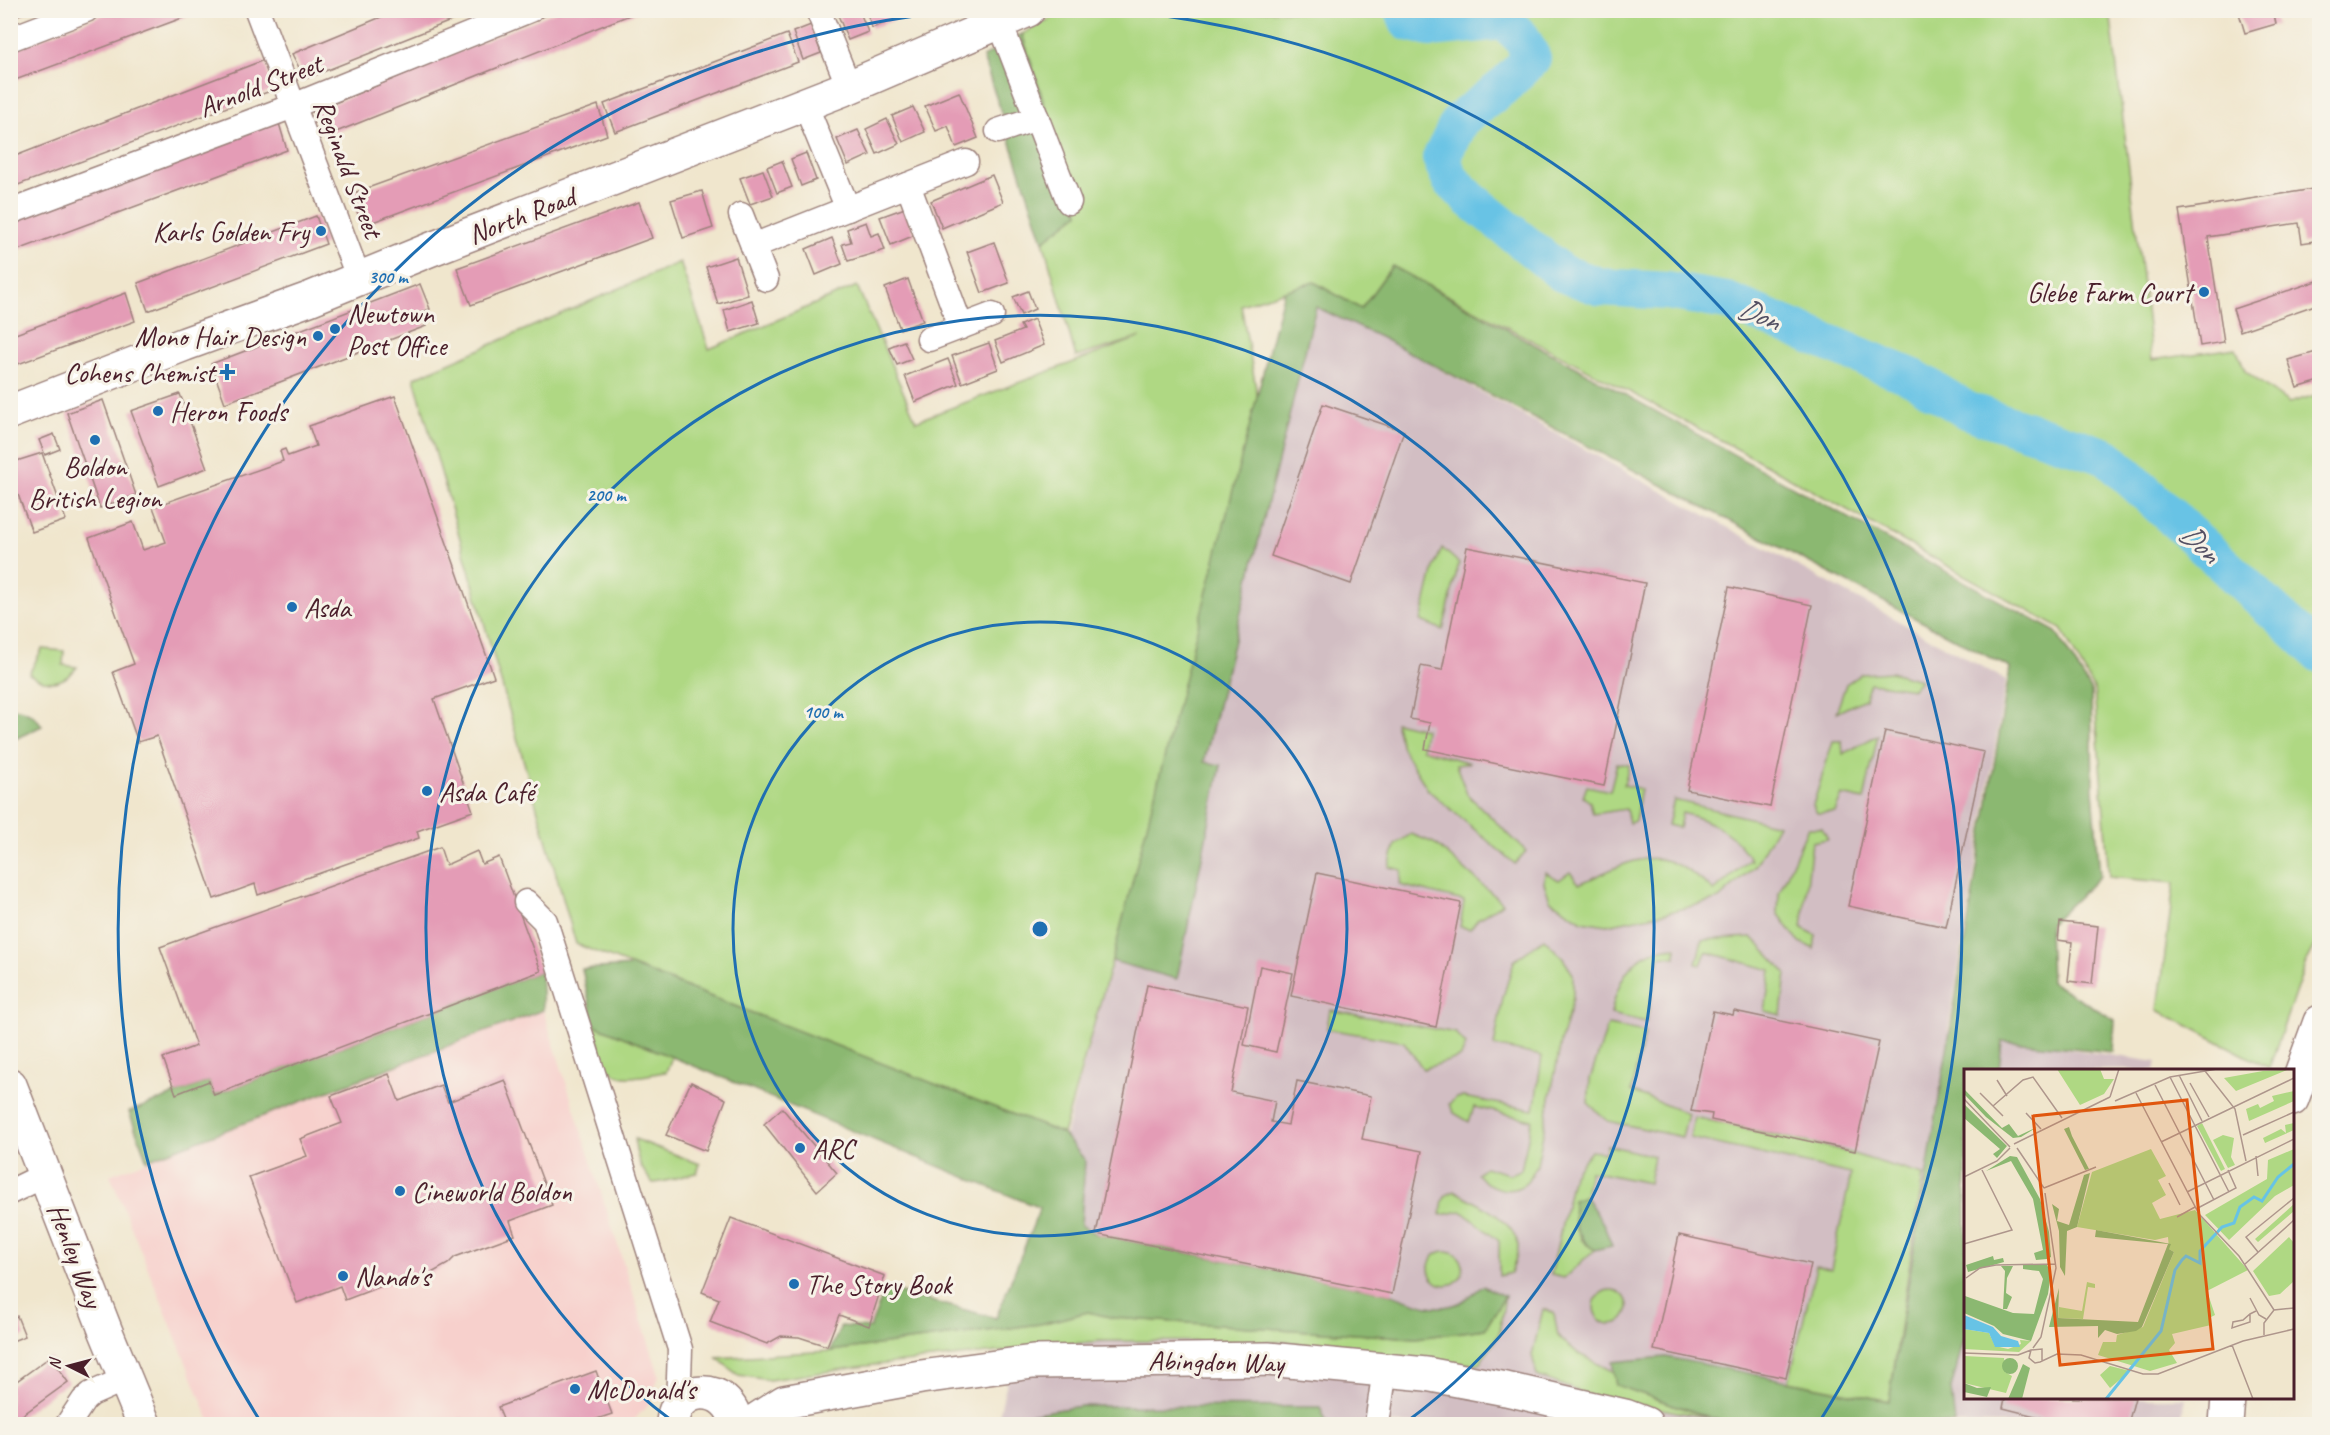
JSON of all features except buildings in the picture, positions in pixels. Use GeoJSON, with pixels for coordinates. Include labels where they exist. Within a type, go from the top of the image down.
{"type":"FeatureCollection","features":[{"type":"Feature","properties":{"kind":"main road","name":"North Road"},"geometry":{"type":"LineString","coordinates":[[10,412],[359,279],[849,87],[1013,15]]}},
{"type":"Feature","properties":{"kind":"main road"},"geometry":{"type":"LineString","coordinates":[[2294,1093],[2319,1022]]}},
{"type":"Feature","properties":{"kind":"main road","name":"Henley Way"},"geometry":{"type":"LineString","coordinates":[[10,1085],[144,1425]]}},
{"type":"Feature","properties":{"kind":"main road","name":"Abingdon Way"},"geometry":{"type":"LineString","coordinates":[[673,1417],[691,1395],[700,1393],[725,1406],[766,1399],[784,1402],[921,1377],[1033,1362],[1268,1359],[1426,1374],[1506,1389],[1625,1416],[1646,1425]]}},
{"type":"Feature","properties":{"kind":"main road"},"geometry":{"type":"LineString","coordinates":[[2226,1425],[2228,1399]]}},
{"type":"Feature","properties":{"kind":"main road","name":"Abingdon Way"},"geometry":{"type":"LineString","coordinates":[[750,1425],[784,1402]]}},
{"type":"Feature","properties":{"kind":"street"},"geometry":{"type":"LineString","coordinates":[[10,39],[86,10]]}},
{"type":"Feature","properties":{"kind":"street","name":"Reginald Street"},"geometry":{"type":"LineString","coordinates":[[257,10],[359,279]]}},
{"type":"Feature","properties":{"kind":"street","name":"Arnold Street"},"geometry":{"type":"LineString","coordinates":[[10,213],[293,106],[530,10]]}},
{"type":"Feature","properties":{"kind":"street"},"geometry":{"type":"LineString","coordinates":[[818,10],[849,87]]}},
{"type":"Feature","properties":{"kind":"street"},"geometry":{"type":"LineString","coordinates":[[1013,15],[1037,118],[1069,202]]}},
{"type":"Feature","properties":{"kind":"street"},"geometry":{"type":"LineString","coordinates":[[805,104],[848,209]]}},
{"type":"Feature","properties":{"kind":"street"},"geometry":{"type":"LineString","coordinates":[[998,131],[1037,118]]}},
{"type":"Feature","properties":{"kind":"street"},"geometry":{"type":"LineString","coordinates":[[753,246],[966,162]]}},
{"type":"Feature","properties":{"kind":"street"},"geometry":{"type":"LineString","coordinates":[[908,185],[961,327]]}},
{"type":"Feature","properties":{"kind":"street"},"geometry":{"type":"LineString","coordinates":[[741,215],[766,279]]}},
{"type":"Feature","properties":{"kind":"street"},"geometry":{"type":"LineString","coordinates":[[929,339],[992,315]]}},
{"type":"Feature","properties":{"kind":"street"},"geometry":{"type":"LineString","coordinates":[[526,902],[545,921],[680,1349],[725,1406]]}},
{"type":"Feature","properties":{"kind":"street"},"geometry":{"type":"LineString","coordinates":[[10,1192],[45,1175]]}},
{"type":"Feature","properties":{"kind":"street"},"geometry":{"type":"LineString","coordinates":[[673,1417],[680,1349]]}},
{"type":"Feature","properties":{"kind":"street"},"geometry":{"type":"LineString","coordinates":[[1377,1425],[1385,1369]]}},
{"type":"Feature","properties":{"kind":"street"},"geometry":{"type":"LineString","coordinates":[[68,1425],[84,1400],[91,1394],[125,1379]]}},
{"type":"Feature","properties":{"kind":"shaded area"},"geometry":{"type":"Polygon","coordinates":[[[1316,307],[1382,338],[2006,680],[1948,1031],[2157,1062],[2155,1069],[1964,1069],[1964,1399],[2186,1399],[2180,1424],[997,1424],[1061,1153],[1109,966],[1316,307]]]}},
{"type":"Feature","properties":{"kind":"shaded area"},"geometry":{"type":"Polygon","coordinates":[[[543,1010],[659,1375],[648,1405],[630,1424],[211,1424],[110,1175],[543,1010]]]}},
{"type":"Feature","properties":{"kind":"green space"},"geometry":{"type":"Polygon","coordinates":[[[1064,11],[2110,11],[2152,360],[2236,348],[2245,371],[2289,403],[2319,394],[2319,937],[2306,962],[2269,1068],[2158,1010],[2174,883],[2109,877],[2094,689],[2061,629],[1756,459],[1392,266],[1361,309],[1314,282],[1241,305],[1263,427],[1063,1134],[576,944],[414,378],[680,262],[709,349],[857,286],[916,421],[1141,337],[1076,357],[1043,241],[1079,213],[1022,34],[1064,11]]]}},
{"type":"Feature","properties":{"kind":"green space"},"geometry":{"type":"Polygon","coordinates":[[[1022,34],[1079,213],[1043,241],[983,57],[1022,34]]]}},
{"type":"Feature","properties":{"kind":"green space"},"geometry":{"type":"Polygon","coordinates":[[[1392,266],[2056,632],[2091,690],[2093,790],[2100,876],[2049,925],[2051,982],[2115,1020],[2113,1052],[2002,1041],[1999,1069],[1964,1069],[1964,1339],[1951,1389],[1955,1424],[1730,1424],[1616,1385],[1612,1362],[1666,1357],[1889,1401],[2010,668],[1382,338],[1316,307],[1204,762],[1221,765],[1177,979],[1112,961],[1284,291],[1314,282],[1361,309],[1392,266]]]}},
{"type":"Feature","properties":{"kind":"green space"},"geometry":{"type":"Polygon","coordinates":[[[1442,548],[1459,563],[1443,630],[1421,621],[1434,567],[1442,548]]]}},
{"type":"Feature","properties":{"kind":"green space"},"geometry":{"type":"Polygon","coordinates":[[[42,649],[64,651],[63,665],[77,667],[66,677],[54,682],[36,678],[29,674],[42,649]]]}},
{"type":"Feature","properties":{"kind":"green space"},"geometry":{"type":"Polygon","coordinates":[[[1891,672],[1920,680],[1913,689],[1870,683],[1865,699],[1836,713],[1846,684],[1861,674],[1891,672]]]}},
{"type":"Feature","properties":{"kind":"green space"},"geometry":{"type":"Polygon","coordinates":[[[11,708],[29,713],[42,726],[11,741],[11,708]]]}},
{"type":"Feature","properties":{"kind":"green space"},"geometry":{"type":"Polygon","coordinates":[[[1395,722],[1425,729],[1422,749],[1470,763],[1456,765],[1467,794],[1526,851],[1515,864],[1428,790],[1402,748],[1395,722]]]}},
{"type":"Feature","properties":{"kind":"green space"},"geometry":{"type":"Polygon","coordinates":[[[1878,735],[1864,800],[1842,795],[1835,812],[1817,813],[1813,805],[1833,741],[1842,741],[1843,754],[1878,735]]]}},
{"type":"Feature","properties":{"kind":"green space"},"geometry":{"type":"Polygon","coordinates":[[[1617,763],[1629,765],[1624,785],[1641,789],[1635,821],[1629,823],[1626,809],[1593,814],[1590,802],[1583,797],[1587,786],[1610,791],[1617,763]]]}},
{"type":"Feature","properties":{"kind":"green space"},"geometry":{"type":"Polygon","coordinates":[[[1674,800],[1778,825],[1755,866],[1719,899],[1607,925],[1582,921],[1550,900],[1544,883],[1545,872],[1559,880],[1570,872],[1579,884],[1634,861],[1663,860],[1678,865],[1695,875],[1714,891],[1749,860],[1752,862],[1731,836],[1704,820],[1682,813],[1679,828],[1668,825],[1674,800]]]}},
{"type":"Feature","properties":{"kind":"green space"},"geometry":{"type":"Polygon","coordinates":[[[1808,828],[1822,828],[1828,839],[1812,842],[1802,928],[1816,935],[1814,949],[1798,941],[1778,913],[1779,893],[1808,828]]]}},
{"type":"Feature","properties":{"kind":"green space"},"geometry":{"type":"Polygon","coordinates":[[[1411,834],[1434,843],[1503,903],[1478,919],[1470,929],[1460,927],[1464,901],[1400,885],[1402,870],[1389,867],[1395,845],[1411,834]]]}},
{"type":"Feature","properties":{"kind":"green space"},"geometry":{"type":"Polygon","coordinates":[[[1752,937],[1786,973],[1781,1015],[1765,1011],[1771,970],[1706,952],[1701,965],[1696,964],[1702,940],[1752,937]]]}},
{"type":"Feature","properties":{"kind":"green space"},"geometry":{"type":"Polygon","coordinates":[[[1544,939],[1562,957],[1573,974],[1573,998],[1562,1037],[1537,1165],[1527,1182],[1521,1187],[1501,1189],[1487,1183],[1477,1174],[1485,1167],[1509,1174],[1521,1170],[1532,1120],[1474,1107],[1469,1122],[1454,1113],[1449,1104],[1456,1098],[1463,1097],[1534,1110],[1542,1056],[1494,1046],[1503,997],[1514,961],[1544,939]]]}},
{"type":"Feature","properties":{"kind":"green space"},"geometry":{"type":"Polygon","coordinates":[[[1676,947],[1676,957],[1660,956],[1646,1022],[1611,1014],[1618,988],[1630,967],[1649,953],[1676,947]]]}},
{"type":"Feature","properties":{"kind":"green space"},"geometry":{"type":"Polygon","coordinates":[[[632,966],[1063,1134],[1085,1160],[1081,1225],[1096,1234],[1392,1294],[1433,1307],[1459,1303],[1483,1286],[1505,1296],[1485,1329],[1416,1338],[1114,1318],[1088,1312],[1040,1324],[830,1351],[841,1326],[870,1328],[885,1289],[996,1318],[1040,1208],[594,1025],[582,969],[632,966]]]}},
{"type":"Feature","properties":{"kind":"green space"},"geometry":{"type":"Polygon","coordinates":[[[541,971],[543,1010],[147,1160],[129,1112],[209,1081],[214,1095],[541,971]]]}},
{"type":"Feature","properties":{"kind":"green space"},"geometry":{"type":"Polygon","coordinates":[[[1330,1010],[1456,1033],[1466,1045],[1461,1057],[1423,1069],[1404,1042],[1327,1029],[1330,1010]]]}},
{"type":"Feature","properties":{"kind":"green space"},"geometry":{"type":"Polygon","coordinates":[[[594,1025],[672,1057],[666,1072],[632,1077],[618,1075],[612,1071],[603,1058],[594,1025]]]}},
{"type":"Feature","properties":{"kind":"green space"},"geometry":{"type":"Polygon","coordinates":[[[1608,1025],[1645,1032],[1631,1091],[1688,1114],[1682,1137],[1608,1121],[1588,1103],[1590,1079],[1608,1025]]]}},
{"type":"Feature","properties":{"kind":"green space"},"geometry":{"type":"Polygon","coordinates":[[[1694,1117],[1833,1148],[1923,1175],[1889,1401],[1789,1381],[1816,1267],[1831,1269],[1851,1174],[1690,1138],[1694,1117]]]}},
{"type":"Feature","properties":{"kind":"green space"},"geometry":{"type":"Polygon","coordinates":[[[635,1139],[700,1164],[697,1173],[653,1183],[640,1163],[635,1139]]]}},
{"type":"Feature","properties":{"kind":"green space"},"geometry":{"type":"Polygon","coordinates":[[[1607,1145],[1654,1156],[1649,1183],[1590,1171],[1585,1196],[1573,1200],[1581,1239],[1594,1250],[1564,1278],[1551,1275],[1573,1174],[1591,1151],[1605,1153],[1607,1145]]]}},
{"type":"Feature","properties":{"kind":"green space"},"geometry":{"type":"Polygon","coordinates":[[[1455,1191],[1502,1219],[1515,1235],[1518,1248],[1511,1273],[1499,1276],[1499,1241],[1461,1211],[1441,1215],[1444,1200],[1447,1195],[1455,1191]]]}},
{"type":"Feature","properties":{"kind":"green space"},"geometry":{"type":"Polygon","coordinates":[[[1585,1196],[1603,1223],[1612,1246],[1594,1250],[1579,1234],[1576,1228],[1573,1200],[1585,1196]]]}},
{"type":"Feature","properties":{"kind":"green space"},"geometry":{"type":"Polygon","coordinates":[[[1446,1251],[1458,1256],[1463,1268],[1458,1280],[1446,1285],[1434,1280],[1429,1268],[1434,1256],[1446,1251]]]}},
{"type":"Feature","properties":{"kind":"green space"},"geometry":{"type":"Polygon","coordinates":[[[1611,1290],[1623,1295],[1628,1307],[1623,1319],[1611,1324],[1599,1319],[1594,1307],[1599,1295],[1611,1290]]]}},
{"type":"Feature","properties":{"kind":"green space"},"geometry":{"type":"Polygon","coordinates":[[[1505,1296],[1499,1334],[1480,1363],[1455,1365],[1289,1342],[1100,1341],[866,1366],[769,1380],[738,1375],[717,1358],[830,1351],[1040,1324],[1088,1312],[1114,1318],[1416,1338],[1485,1329],[1505,1296]]]}},
{"type":"Feature","properties":{"kind":"green space"},"geometry":{"type":"Polygon","coordinates":[[[1543,1309],[1554,1313],[1558,1336],[1579,1354],[1614,1372],[1616,1385],[1710,1418],[1591,1396],[1537,1376],[1532,1355],[1543,1309]]]}},
{"type":"Feature","properties":{"kind":"green space"},"geometry":{"type":"Polygon","coordinates":[[[1081,1406],[1320,1407],[1327,1424],[970,1424],[1081,1406]]]}},
{"type":"Feature","properties":{"kind":"waterway","name":"Don"},"geometry":{"type":"LineString","coordinates":[[1404,10],[1408,22],[1430,28],[1504,21],[1521,37],[1532,58],[1503,87],[1460,120],[1441,158],[1450,179],[1470,199],[1562,273],[1601,287],[1667,291],[1727,301],[1914,378],[1968,411],[2107,457],[2320,654]]}},
{"type":"Feature","properties":{"kind":"place","name":"Karls Golden Fry"},"geometry":{"type":"Point","coordinates":[321,231]}},
{"type":"Feature","properties":{"kind":"place","name":"Glebe Farm Court"},"geometry":{"type":"Point","coordinates":[2204,292]}},
{"type":"Feature","properties":{"kind":"place","name":"Newtown Post Office"},"geometry":{"type":"Point","coordinates":[335,329]}},
{"type":"Feature","properties":{"kind":"place","name":"Mono Hair Design"},"geometry":{"type":"Point","coordinates":[318,336]}},
{"type":"Feature","properties":{"kind":"place","name":"Cohens Chemist"},"geometry":{"type":"Point","coordinates":[227,372]}},
{"type":"Feature","properties":{"kind":"place","name":"Heron Foods"},"geometry":{"type":"Point","coordinates":[158,411]}},
{"type":"Feature","properties":{"kind":"place","name":"Boldon British Legion"},"geometry":{"type":"Point","coordinates":[95,440]}},
{"type":"Feature","properties":{"kind":"place","name":"Asda"},"geometry":{"type":"Point","coordinates":[292,607]}},
{"type":"Feature","properties":{"kind":"place","name":"Asda Café"},"geometry":{"type":"Point","coordinates":[427,791]}},
{"type":"Feature","properties":{"kind":"place","name":"ARC"},"geometry":{"type":"Point","coordinates":[800,1148]}},
{"type":"Feature","properties":{"kind":"place","name":"Cineworld Boldon"},"geometry":{"type":"Point","coordinates":[400,1191]}},
{"type":"Feature","properties":{"kind":"place","name":"Nando's"},"geometry":{"type":"Point","coordinates":[343,1276]}},
{"type":"Feature","properties":{"kind":"place","name":"The Story Book"},"geometry":{"type":"Point","coordinates":[794,1284]}},
{"type":"Feature","properties":{"kind":"place","name":"McDonald's"},"geometry":{"type":"Point","coordinates":[575,1389]}}]}
